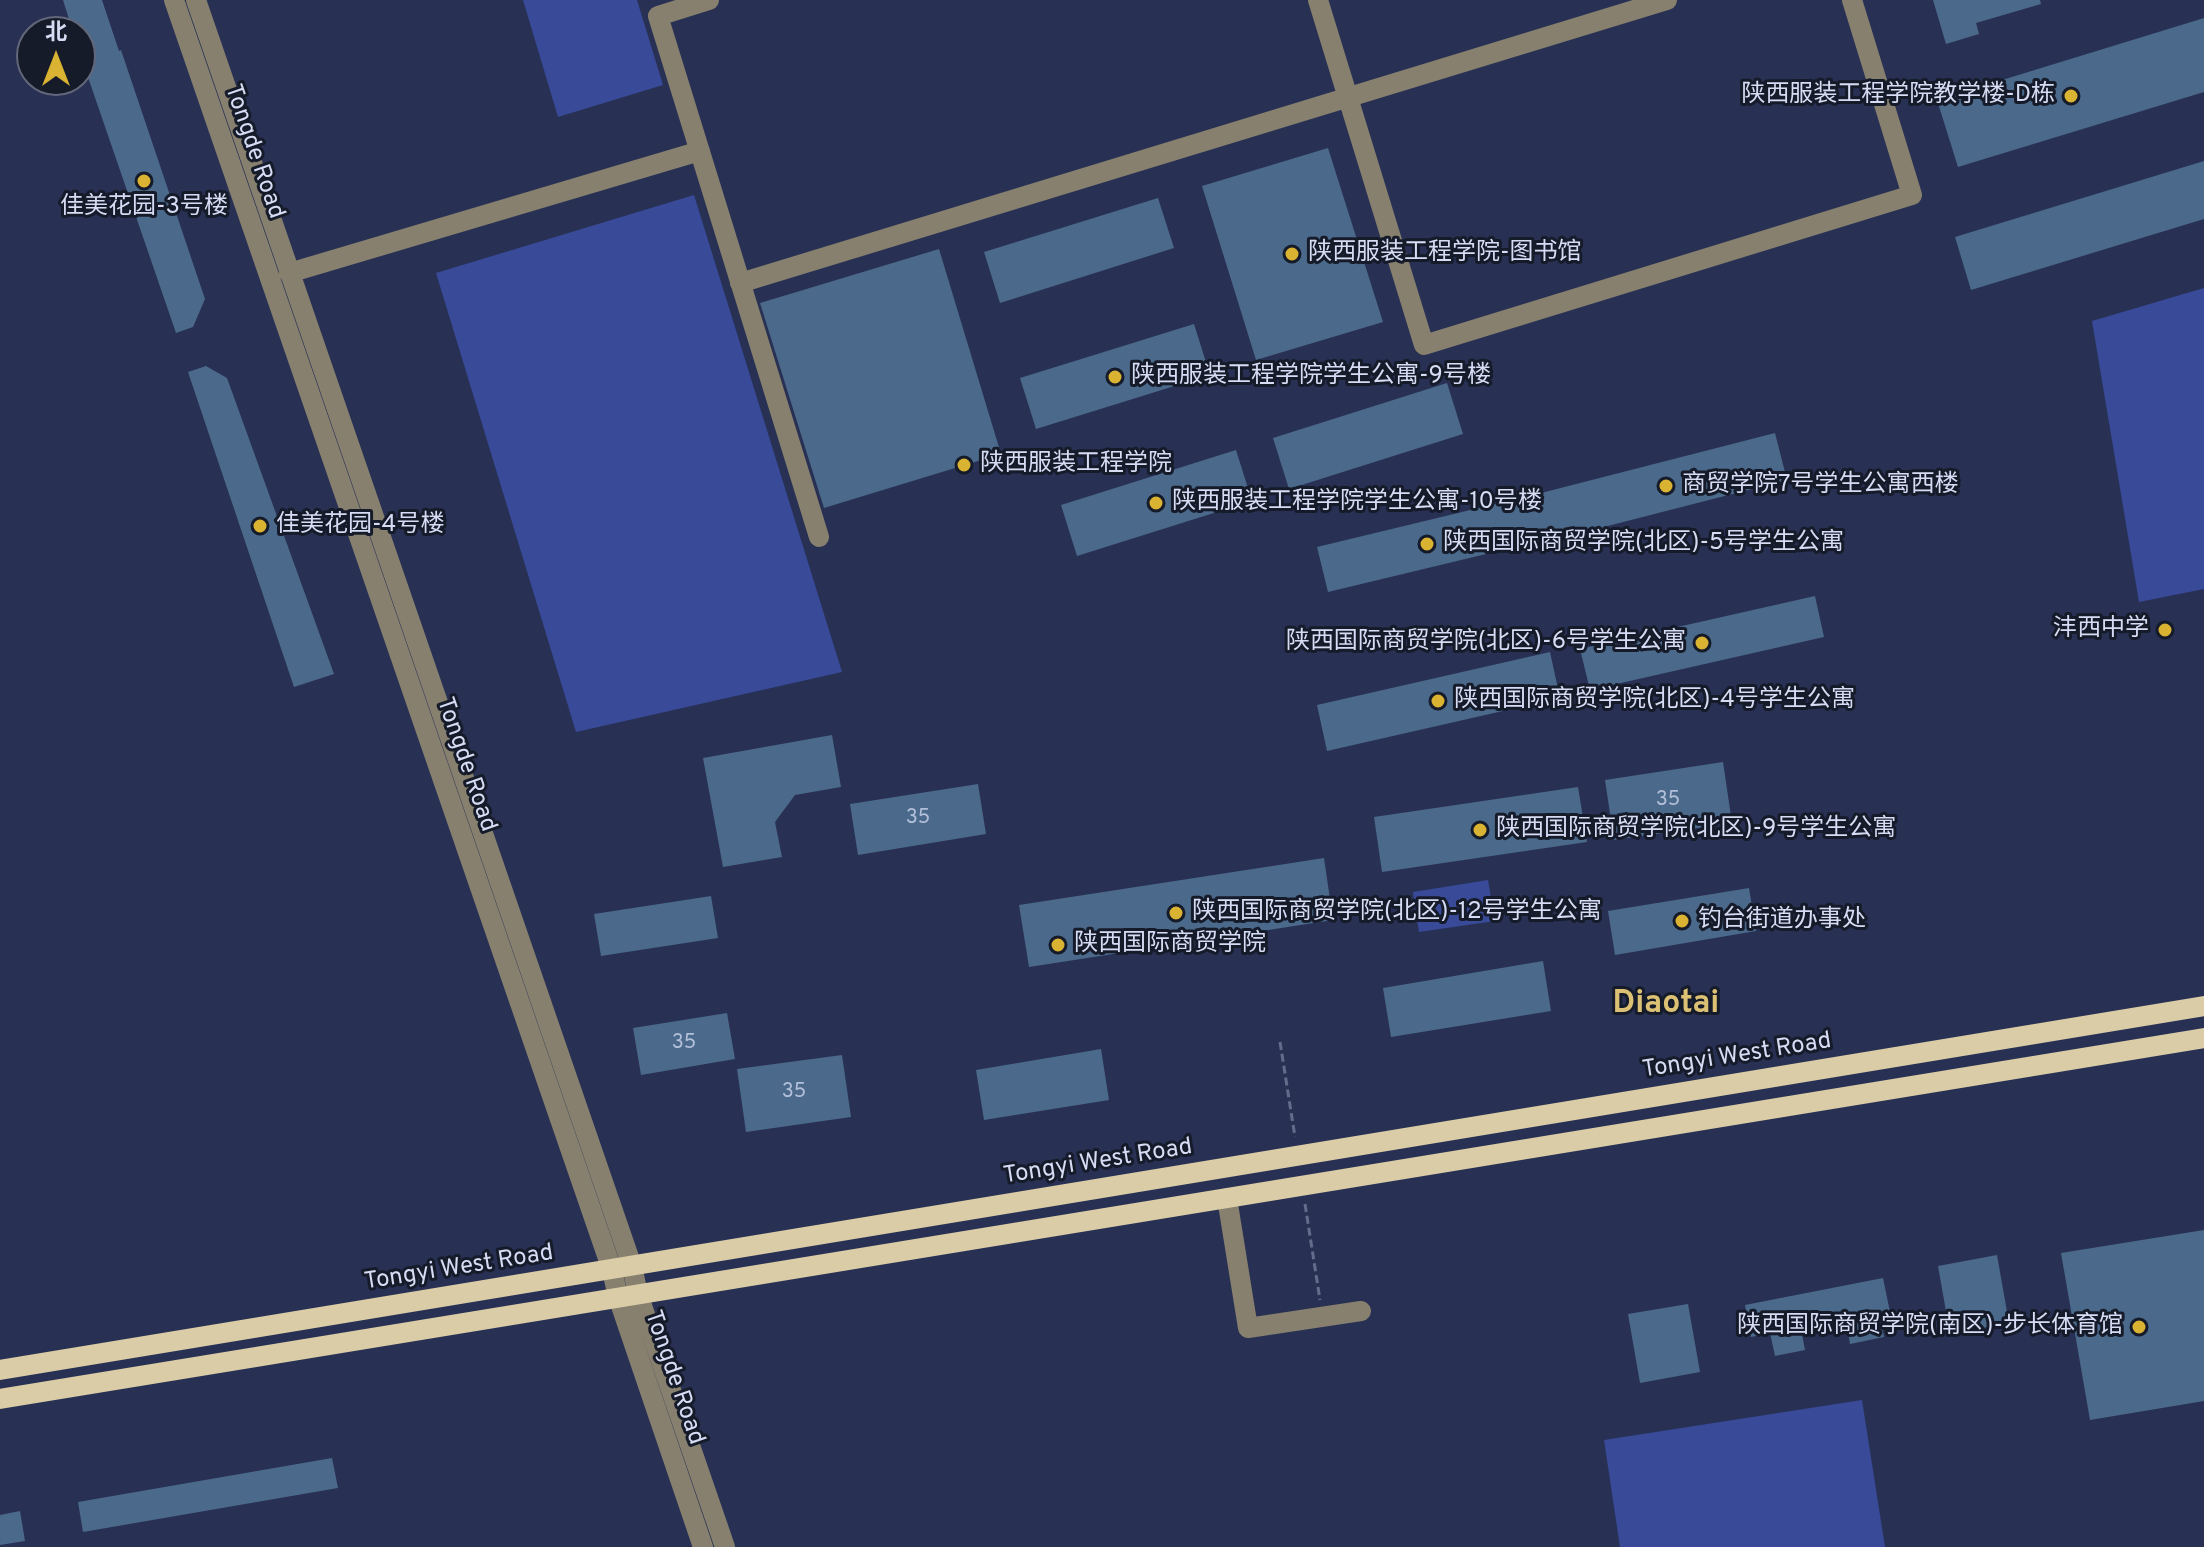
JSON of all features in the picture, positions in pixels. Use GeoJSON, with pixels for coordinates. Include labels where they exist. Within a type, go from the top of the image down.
{"type":"FeatureCollection","features":[{"type":"Feature","properties":{"kind":"main road","name":"Tongyi West Road"},"geometry":{"type":"LineString","coordinates":[[0,1370],[2204,1006]]}},
{"type":"Feature","properties":{"kind":"main road"},"geometry":{"type":"LineString","coordinates":[[0,1399],[2204,1038]]}},
{"type":"Feature","properties":{"kind":"street","name":"Tongde Road"},"geometry":{"type":"LineString","coordinates":[[174,0],[622,1268]]}},
{"type":"Feature","properties":{"kind":"street","name":"Tongde Road"},"geometry":{"type":"LineString","coordinates":[[196,0],[622,1268],[703,1547]]}},
{"type":"Feature","properties":{"kind":"street"},"geometry":{"type":"LineString","coordinates":[[709,0],[658,16],[819,537]]}},
{"type":"Feature","properties":{"kind":"street"},"geometry":{"type":"LineString","coordinates":[[1318,0],[1424,345],[1912,195],[1852,0]]}},
{"type":"Feature","properties":{"kind":"street"},"geometry":{"type":"LineString","coordinates":[[740,283],[1667,0]]}},
{"type":"Feature","properties":{"kind":"street"},"geometry":{"type":"LineString","coordinates":[[289,273],[700,151]]}},
{"type":"Feature","properties":{"kind":"street"},"geometry":{"type":"LineString","coordinates":[[1227,1198],[1248,1328],[1361,1311]]}},
{"type":"Feature","properties":{"kind":"street","name":"Tongde Road"},"geometry":{"type":"LineString","coordinates":[[628,1296],[725,1547]]}},
{"type":"Feature","properties":{"kind":"shaded area"},"geometry":{"type":"Polygon","coordinates":[[[523,0],[637,0],[663,85],[558,117],[523,0]]]}},
{"type":"Feature","properties":{"kind":"shaded area"},"geometry":{"type":"Polygon","coordinates":[[[694,195],[842,672],[576,732],[436,273],[694,195]]]}},
{"type":"Feature","properties":{"kind":"shaded area"},"geometry":{"type":"Polygon","coordinates":[[[2204,288],[2204,589],[2139,602],[2092,321],[2204,288]]]}},
{"type":"Feature","properties":{"kind":"shaded area"},"geometry":{"type":"Polygon","coordinates":[[[1488,880],[1495,921],[1419,932],[1413,892],[1488,880]]]}},
{"type":"Feature","properties":{"kind":"shaded area"},"geometry":{"type":"Polygon","coordinates":[[[1862,1400],[1885,1547],[1620,1547],[1604,1440],[1862,1400]]]}},
{"type":"Feature","properties":{"kind":"building","name":"佳美花园-3号楼"},"geometry":{"type":"Polygon","coordinates":[[[63,0],[102,0],[205,299],[193,327],[176,333],[94,96],[96,16],[68,16],[63,0]]]}},
{"type":"Feature","properties":{"kind":"building"},"geometry":{"type":"Polygon","coordinates":[[[1933,0],[2040,0],[2041,4],[1976,23],[1979,34],[1946,44],[1933,0]]]}},
{"type":"Feature","properties":{"kind":"building","name":"陕西服装工程学院教学楼-D栋"},"geometry":{"type":"Polygon","coordinates":[[[2204,18],[2204,92],[1958,167],[1937,100],[2204,18]]]}},
{"type":"Feature","properties":{"kind":"building","name":"陕西服装工程学院-图书馆"},"geometry":{"type":"Polygon","coordinates":[[[1328,148],[1383,322],[1256,360],[1202,186],[1328,148]]]}},
{"type":"Feature","properties":{"kind":"building"},"geometry":{"type":"Polygon","coordinates":[[[2204,161],[2204,219],[1971,290],[1955,237],[2204,161]]]}},
{"type":"Feature","properties":{"kind":"building"},"geometry":{"type":"Polygon","coordinates":[[[1158,198],[1174,248],[1000,303],[984,252],[1158,198]]]}},
{"type":"Feature","properties":{"kind":"building"},"geometry":{"type":"Polygon","coordinates":[[[939,249],[1001,454],[824,508],[760,303],[939,249]]]}},
{"type":"Feature","properties":{"kind":"building","name":"陕西服装工程学院学生公寓-9号楼"},"geometry":{"type":"Polygon","coordinates":[[[1194,324],[1210,375],[1036,429],[1020,378],[1194,324]]]}},
{"type":"Feature","properties":{"kind":"building","name":"佳美花园-4号楼"},"geometry":{"type":"Polygon","coordinates":[[[206,366],[227,378],[334,674],[294,687],[188,372],[206,366]]]}},
{"type":"Feature","properties":{"kind":"building"},"geometry":{"type":"Polygon","coordinates":[[[1447,383],[1463,434],[1289,489],[1273,438],[1447,383]]]}},
{"type":"Feature","properties":{"kind":"building"},"geometry":{"type":"Polygon","coordinates":[[[1775,433],[1787,480],[1557,539],[1328,592],[1317,547],[1775,433]]]}},
{"type":"Feature","properties":{"kind":"building","name":"陕西服装工程学院学生公寓-10号楼"},"geometry":{"type":"Polygon","coordinates":[[[1236,450],[1252,501],[1077,556],[1061,505],[1236,450]]]}},
{"type":"Feature","properties":{"kind":"building","name":"陕西国际商贸学院(北区)-6号学生公寓"},"geometry":{"type":"Polygon","coordinates":[[[1815,596],[1824,637],[1590,690],[1580,649],[1815,596]]]}},
{"type":"Feature","properties":{"kind":"building","name":"陕西国际商贸学院(北区)-4号学生公寓"},"geometry":{"type":"Polygon","coordinates":[[[1550,652],[1560,698],[1327,751],[1317,705],[1550,652]]]}},
{"type":"Feature","properties":{"kind":"building"},"geometry":{"type":"Polygon","coordinates":[[[832,735],[841,787],[795,795],[775,822],[782,857],[723,867],[703,758],[832,735]]]}},
{"type":"Feature","properties":{"kind":"building"},"geometry":{"type":"Polygon","coordinates":[[[1723,762],[1732,823],[1614,840],[1605,780],[1723,762]]]}},
{"type":"Feature","properties":{"kind":"building"},"geometry":{"type":"Polygon","coordinates":[[[978,784],[986,834],[858,855],[850,804],[978,784]]]}},
{"type":"Feature","properties":{"kind":"building","name":"陕西国际商贸学院(北区)-9号学生公寓"},"geometry":{"type":"Polygon","coordinates":[[[1578,787],[1587,842],[1382,872],[1374,817],[1578,787]]]}},
{"type":"Feature","properties":{"kind":"building","name":"陕西国际商贸学院(北区)-12号学生公寓"},"geometry":{"type":"Polygon","coordinates":[[[1324,858],[1333,920],[1029,967],[1019,905],[1324,858]]]}},
{"type":"Feature","properties":{"kind":"building","name":"钓台街道办事处"},"geometry":{"type":"Polygon","coordinates":[[[1749,888],[1756,931],[1615,955],[1608,911],[1749,888]]]}},
{"type":"Feature","properties":{"kind":"building"},"geometry":{"type":"Polygon","coordinates":[[[711,896],[718,938],[601,956],[594,914],[711,896]]]}},
{"type":"Feature","properties":{"kind":"building"},"geometry":{"type":"Polygon","coordinates":[[[1543,961],[1551,1011],[1391,1037],[1383,988],[1543,961]]]}},
{"type":"Feature","properties":{"kind":"building"},"geometry":{"type":"Polygon","coordinates":[[[727,1013],[735,1059],[641,1075],[633,1028],[727,1013]]]}},
{"type":"Feature","properties":{"kind":"building"},"geometry":{"type":"Polygon","coordinates":[[[1101,1049],[1109,1100],[984,1120],[976,1070],[1101,1049]]]}},
{"type":"Feature","properties":{"kind":"building"},"geometry":{"type":"Polygon","coordinates":[[[842,1055],[851,1117],[746,1132],[737,1069],[842,1055]]]}},
{"type":"Feature","properties":{"kind":"building","name":"陕西国际商贸学院(南区)-步长体育馆"},"geometry":{"type":"Polygon","coordinates":[[[2204,1230],[2204,1401],[2090,1420],[2061,1253],[2204,1230]]]}},
{"type":"Feature","properties":{"kind":"building"},"geometry":{"type":"Polygon","coordinates":[[[1997,1255],[2009,1323],[1950,1334],[1938,1266],[1997,1255]]]}},
{"type":"Feature","properties":{"kind":"building"},"geometry":{"type":"Polygon","coordinates":[[[1883,1278],[1890,1312],[1880,1314],[1884,1337],[1850,1344],[1846,1320],[1801,1329],[1805,1350],[1775,1356],[1770,1333],[1751,1337],[1745,1305],[1883,1278]]]}},
{"type":"Feature","properties":{"kind":"building"},"geometry":{"type":"Polygon","coordinates":[[[1688,1304],[1700,1372],[1640,1383],[1628,1314],[1688,1304]]]}},
{"type":"Feature","properties":{"kind":"building"},"geometry":{"type":"Polygon","coordinates":[[[332,1458],[338,1488],[83,1532],[78,1502],[332,1458]]]}},
{"type":"Feature","properties":{"kind":"building"},"geometry":{"type":"Polygon","coordinates":[[[20,1511],[25,1541],[0,1545],[0,1515],[20,1511]]]}},
{"type":"Feature","properties":{"kind":"place","name":"陕西服装工程学院教学楼-D栋"},"geometry":{"type":"Point","coordinates":[2071,96]}},
{"type":"Feature","properties":{"kind":"place","name":"佳美花园-3号楼"},"geometry":{"type":"Point","coordinates":[144,181]}},
{"type":"Feature","properties":{"kind":"place","name":"陕西服装工程学院-图书馆"},"geometry":{"type":"Point","coordinates":[1292,254]}},
{"type":"Feature","properties":{"kind":"place","name":"陕西服装工程学院学生公寓-9号楼"},"geometry":{"type":"Point","coordinates":[1115,377]}},
{"type":"Feature","properties":{"kind":"place","name":"陕西服装工程学院"},"geometry":{"type":"Point","coordinates":[964,465]}},
{"type":"Feature","properties":{"kind":"place","name":"商贸学院7号学生公寓西楼"},"geometry":{"type":"Point","coordinates":[1666,486]}},
{"type":"Feature","properties":{"kind":"place","name":"陕西服装工程学院学生公寓-10号楼"},"geometry":{"type":"Point","coordinates":[1156,503]}},
{"type":"Feature","properties":{"kind":"place","name":"佳美花园-4号楼"},"geometry":{"type":"Point","coordinates":[260,526]}},
{"type":"Feature","properties":{"kind":"place","name":"陕西国际商贸学院(北区)-5号学生公寓"},"geometry":{"type":"Point","coordinates":[1427,544]}},
{"type":"Feature","properties":{"kind":"place","name":"沣西中学"},"geometry":{"type":"Point","coordinates":[2165,630]}},
{"type":"Feature","properties":{"kind":"place","name":"陕西国际商贸学院(北区)-6号学生公寓"},"geometry":{"type":"Point","coordinates":[1702,643]}},
{"type":"Feature","properties":{"kind":"place","name":"陕西国际商贸学院(北区)-4号学生公寓"},"geometry":{"type":"Point","coordinates":[1438,701]}},
{"type":"Feature","properties":{"kind":"place","name":"陕西国际商贸学院(北区)-9号学生公寓"},"geometry":{"type":"Point","coordinates":[1480,830]}},
{"type":"Feature","properties":{"kind":"place","name":"陕西国际商贸学院(北区)-12号学生公寓"},"geometry":{"type":"Point","coordinates":[1176,913]}},
{"type":"Feature","properties":{"kind":"place","name":"钓台街道办事处"},"geometry":{"type":"Point","coordinates":[1682,921]}},
{"type":"Feature","properties":{"kind":"place","name":"陕西国际商贸学院"},"geometry":{"type":"Point","coordinates":[1058,945]}},
{"type":"Feature","properties":{"kind":"place","name":"陕西国际商贸学院(南区)-步长体育馆"},"geometry":{"type":"Point","coordinates":[2139,1327]}},
{"type":"Feature","properties":{"kind":"district","name":"Diaotai"},"geometry":{"type":"Point","coordinates":[1666,1006]}}]}
